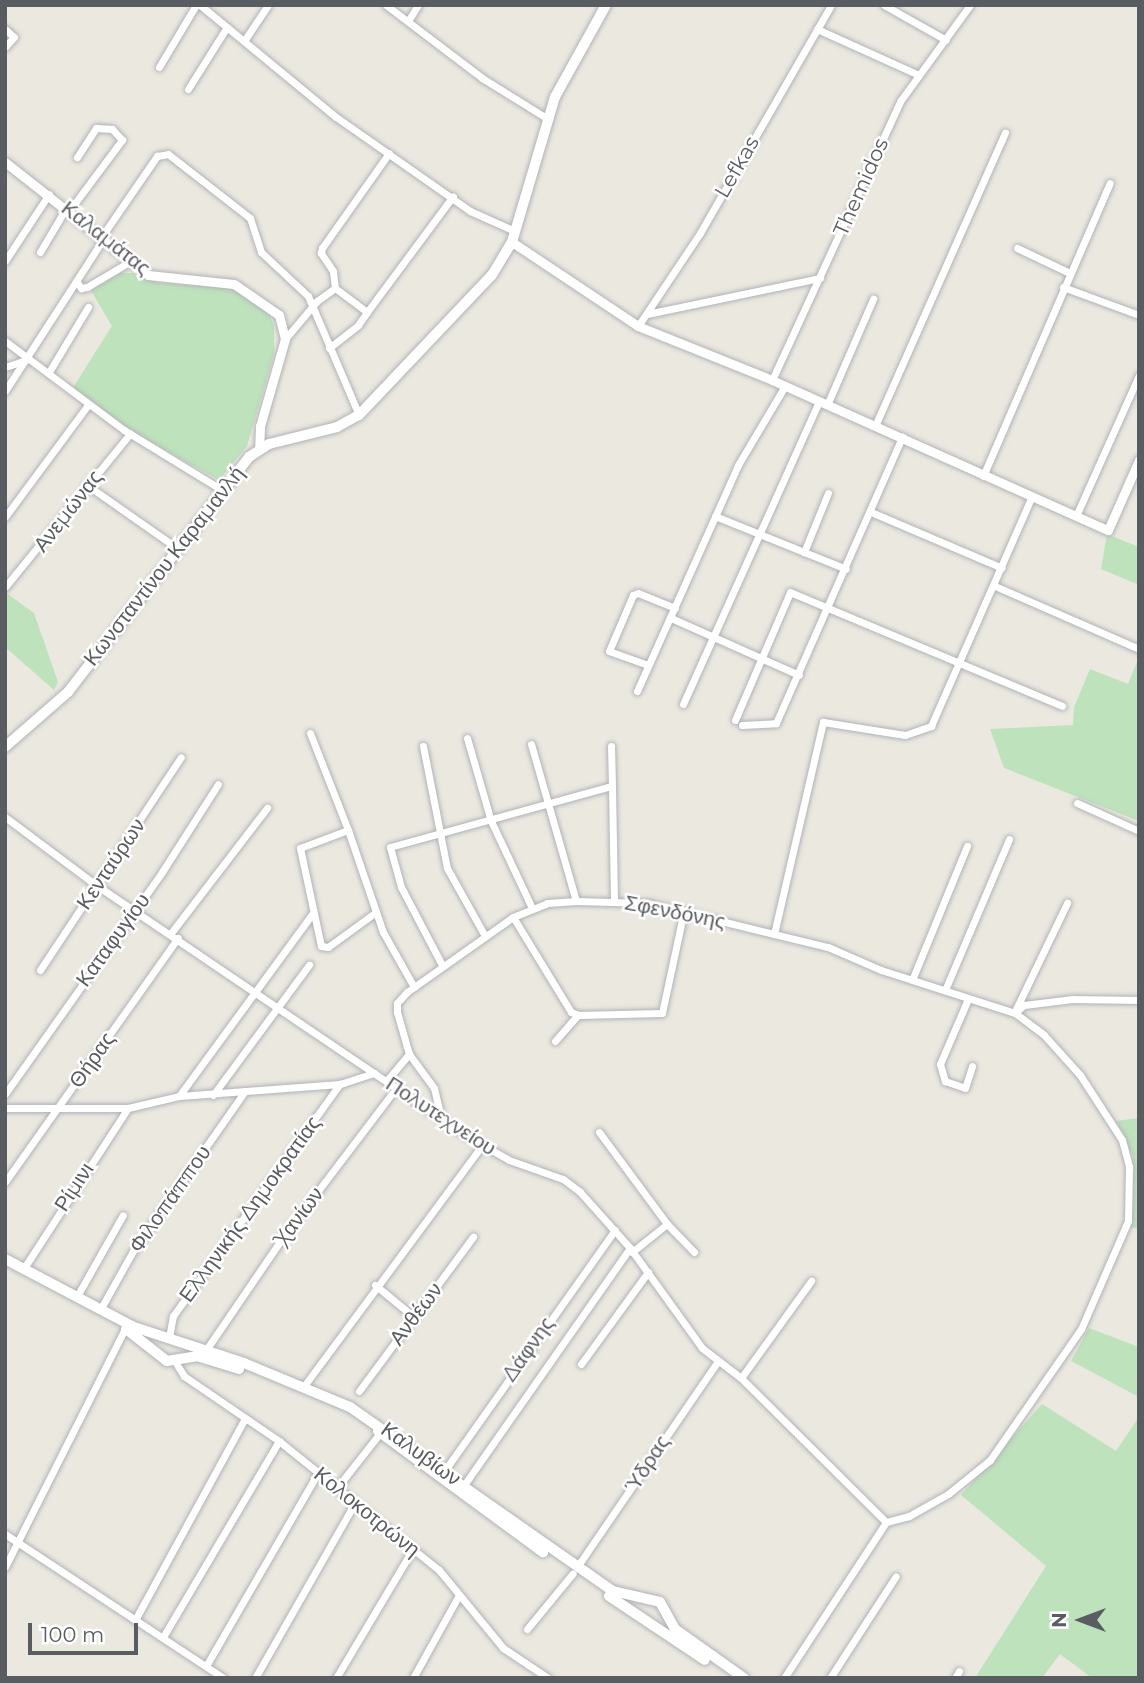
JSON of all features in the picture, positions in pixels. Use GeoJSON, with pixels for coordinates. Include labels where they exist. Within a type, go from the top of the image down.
{"type":"FeatureCollection","features":[{"type":"Feature","properties":{"kind":"main road","name":"Κωνσταντίνου Καραμανλή"},"geometry":{"type":"LineString","coordinates":[[5,747],[68,692],[222,489],[258,449],[337,427],[359,415],[460,312],[492,275],[513,237],[555,97],[606,5]]}},
{"type":"Feature","properties":{"kind":"main road","name":"Καλυβίων"},"geometry":{"type":"LineString","coordinates":[[5,1259],[100,1310],[171,1339],[304,1386],[367,1417],[445,1470],[575,1570],[613,1591],[656,1600],[683,1636],[744,1678]]}},
{"type":"Feature","properties":{"kind":"main road","name":"Καλυβίων"},"geometry":{"type":"LineString","coordinates":[[5,1267],[125,1328],[158,1354],[174,1359],[197,1356],[242,1370],[325,1402],[380,1433],[732,1678]]}},
{"type":"Feature","properties":{"kind":"main road"},"geometry":{"type":"LineString","coordinates":[[158,1354],[158,1344],[171,1339],[180,1350],[174,1359]]}},
{"type":"Feature","properties":{"kind":"main road"},"geometry":{"type":"LineString","coordinates":[[648,1600],[642,1607],[646,1620],[662,1619],[664,1608]]}},
{"type":"Feature","properties":{"kind":"street"},"geometry":{"type":"LineString","coordinates":[[159,67],[198,5],[336,117],[453,195],[470,211],[513,237],[638,326],[772,380],[1031,498],[1108,530],[1139,460]]}},
{"type":"Feature","properties":{"kind":"street"},"geometry":{"type":"LineString","coordinates":[[244,41],[268,5]]}},
{"type":"Feature","properties":{"kind":"street"},"geometry":{"type":"LineString","coordinates":[[386,5],[482,78],[548,118]]}},
{"type":"Feature","properties":{"kind":"street"},"geometry":{"type":"LineString","coordinates":[[408,21],[418,5]]}},
{"type":"Feature","properties":{"kind":"street","name":"Lefkas"},"geometry":{"type":"LineString","coordinates":[[638,326],[700,233],[831,5]]}},
{"type":"Feature","properties":{"kind":"street"},"geometry":{"type":"LineString","coordinates":[[884,5],[946,40]]}},
{"type":"Feature","properties":{"kind":"street","name":"Themidos"},"geometry":{"type":"LineString","coordinates":[[772,380],[901,100],[970,5]]}},
{"type":"Feature","properties":{"kind":"street"},"geometry":{"type":"LineString","coordinates":[[188,89],[227,27]]}},
{"type":"Feature","properties":{"kind":"street"},"geometry":{"type":"LineString","coordinates":[[5,29],[14,37],[5,47]]}},
{"type":"Feature","properties":{"kind":"street"},"geometry":{"type":"LineString","coordinates":[[817,29],[919,75]]}},
{"type":"Feature","properties":{"kind":"street"},"geometry":{"type":"LineString","coordinates":[[40,252],[67,209],[122,140],[112,130],[96,128],[77,157]]}},
{"type":"Feature","properties":{"kind":"street"},"geometry":{"type":"LineString","coordinates":[[875,426],[1005,133]]}},
{"type":"Feature","properties":{"kind":"street"},"geometry":{"type":"LineString","coordinates":[[5,391],[30,358],[101,240],[161,152],[250,218],[261,252],[313,306],[359,415]]}},
{"type":"Feature","properties":{"kind":"street"},"geometry":{"type":"LineString","coordinates":[[367,312],[335,288],[334,271],[321,253],[389,153]]}},
{"type":"Feature","properties":{"kind":"street","name":"Καλαμάτας"},"geometry":{"type":"LineString","coordinates":[[5,162],[49,193],[101,240],[148,275],[167,280],[234,284],[272,307],[284,327],[285,338]]}},
{"type":"Feature","properties":{"kind":"street"},"geometry":{"type":"LineString","coordinates":[[983,476],[1110,183]]}},
{"type":"Feature","properties":{"kind":"street"},"geometry":{"type":"LineString","coordinates":[[5,261],[49,193]]}},
{"type":"Feature","properties":{"kind":"street"},"geometry":{"type":"LineString","coordinates":[[329,348],[358,325],[453,195]]}},
{"type":"Feature","properties":{"kind":"street"},"geometry":{"type":"LineString","coordinates":[[1017,248],[1070,272]]}},
{"type":"Feature","properties":{"kind":"street"},"geometry":{"type":"LineString","coordinates":[[76,281],[81,288],[87,287],[129,261]]}},
{"type":"Feature","properties":{"kind":"street"},"geometry":{"type":"LineString","coordinates":[[647,314],[820,278]]}},
{"type":"Feature","properties":{"kind":"street"},"geometry":{"type":"LineString","coordinates":[[1063,287],[1139,316]]}},
{"type":"Feature","properties":{"kind":"street"},"geometry":{"type":"LineString","coordinates":[[258,449],[260,426],[285,338],[313,306],[335,288]]}},
{"type":"Feature","properties":{"kind":"street"},"geometry":{"type":"LineString","coordinates":[[683,704],[873,299]]}},
{"type":"Feature","properties":{"kind":"street"},"geometry":{"type":"LineString","coordinates":[[49,372],[88,307]]}},
{"type":"Feature","properties":{"kind":"street"},"geometry":{"type":"LineString","coordinates":[[5,341],[130,434],[222,489]]}},
{"type":"Feature","properties":{"kind":"street"},"geometry":{"type":"LineString","coordinates":[[5,367],[30,358]]}},
{"type":"Feature","properties":{"kind":"street"},"geometry":{"type":"LineString","coordinates":[[1076,516],[1139,375]]}},
{"type":"Feature","properties":{"kind":"street"},"geometry":{"type":"LineString","coordinates":[[638,691],[738,465],[785,386]]}},
{"type":"Feature","properties":{"kind":"street"},"geometry":{"type":"LineString","coordinates":[[1130,395],[1139,398]]}},
{"type":"Feature","properties":{"kind":"street"},"geometry":{"type":"LineString","coordinates":[[5,517],[88,405]]}},
{"type":"Feature","properties":{"kind":"street","name":"Ανεμώνας"},"geometry":{"type":"LineString","coordinates":[[6,588],[130,434]]}},
{"type":"Feature","properties":{"kind":"street"},"geometry":{"type":"LineString","coordinates":[[902,438],[830,608],[776,723],[739,723],[790,592],[830,608],[961,662],[1062,706]]}},
{"type":"Feature","properties":{"kind":"street"},"geometry":{"type":"LineString","coordinates":[[87,485],[177,548]]}},
{"type":"Feature","properties":{"kind":"street"},"geometry":{"type":"LineString","coordinates":[[804,552],[828,493]]}},
{"type":"Feature","properties":{"kind":"street"},"geometry":{"type":"LineString","coordinates":[[774,934],[823,722],[888,733],[919,733],[931,726],[995,586],[1031,498]]}},
{"type":"Feature","properties":{"kind":"street"},"geometry":{"type":"LineString","coordinates":[[871,512],[1002,568]]}},
{"type":"Feature","properties":{"kind":"street"},"geometry":{"type":"LineString","coordinates":[[715,516],[846,569]]}},
{"type":"Feature","properties":{"kind":"street"},"geometry":{"type":"LineString","coordinates":[[995,586],[1139,649]]}},
{"type":"Feature","properties":{"kind":"street"},"geometry":{"type":"LineString","coordinates":[[648,666],[609,651],[633,595],[675,608]]}},
{"type":"Feature","properties":{"kind":"street"},"geometry":{"type":"LineString","coordinates":[[670,618],[799,675]]}},
{"type":"Feature","properties":{"kind":"street"},"geometry":{"type":"LineString","coordinates":[[310,733],[376,912],[394,955],[414,988]]}},
{"type":"Feature","properties":{"kind":"street"},"geometry":{"type":"LineString","coordinates":[[467,738],[491,821],[532,908]]}},
{"type":"Feature","properties":{"kind":"street"},"geometry":{"type":"LineString","coordinates":[[531,744],[576,901]]}},
{"type":"Feature","properties":{"kind":"street"},"geometry":{"type":"LineString","coordinates":[[423,746],[447,868],[485,936]]}},
{"type":"Feature","properties":{"kind":"street"},"geometry":{"type":"LineString","coordinates":[[611,746],[614,901]]}},
{"type":"Feature","properties":{"kind":"street","name":"Κενταύρων"},"geometry":{"type":"LineString","coordinates":[[40,970],[181,757]]}},
{"type":"Feature","properties":{"kind":"street","name":"Καταφυγίου"},"geometry":{"type":"LineString","coordinates":[[5,1094],[134,910],[218,784]]}},
{"type":"Feature","properties":{"kind":"street"},"geometry":{"type":"LineString","coordinates":[[442,965],[401,887],[390,847],[612,786]]}},
{"type":"Feature","properties":{"kind":"street"},"geometry":{"type":"LineString","coordinates":[[1077,803],[1139,831]]}},
{"type":"Feature","properties":{"kind":"street","name":"Θήρας"},"geometry":{"type":"LineString","coordinates":[[5,1182],[267,808]]}},
{"type":"Feature","properties":{"kind":"street","name":"Πολυτεχνείου"},"geometry":{"type":"LineString","coordinates":[[5,817],[96,885],[483,1144],[509,1160],[563,1179],[615,1230],[687,1329],[718,1361],[741,1378],[886,1522]]}},
{"type":"Feature","properties":{"kind":"street"},"geometry":{"type":"LineString","coordinates":[[348,830],[300,848],[317,939],[328,947],[376,912]]}},
{"type":"Feature","properties":{"kind":"street"},"geometry":{"type":"LineString","coordinates":[[945,990],[1009,839]]}},
{"type":"Feature","properties":{"kind":"street"},"geometry":{"type":"LineString","coordinates":[[912,980],[967,846]]}},
{"type":"Feature","properties":{"kind":"street","name":"Σφενδόνης"},"geometry":{"type":"LineString","coordinates":[[409,1054],[397,1003],[442,965],[513,917],[532,908],[576,901],[614,901],[684,910],[828,947],[912,980],[1015,1013]]}},
{"type":"Feature","properties":{"kind":"street"},"geometry":{"type":"LineString","coordinates":[[1015,1013],[1067,903]]}},
{"type":"Feature","properties":{"kind":"street"},"geometry":{"type":"LineString","coordinates":[[513,917],[571,1012],[578,1016],[662,1013],[684,910]]}},
{"type":"Feature","properties":{"kind":"street"},"geometry":{"type":"LineString","coordinates":[[179,1096],[312,914]]}},
{"type":"Feature","properties":{"kind":"street"},"geometry":{"type":"LineString","coordinates":[[213,1094],[276,1005],[309,965]]}},
{"type":"Feature","properties":{"kind":"street"},"geometry":{"type":"LineString","coordinates":[[968,999],[940,1064],[945,1081],[965,1088],[972,1066]]}},
{"type":"Feature","properties":{"kind":"street"},"geometry":{"type":"LineString","coordinates":[[1015,1013],[1024,1005],[1073,999],[1139,1000]]}},
{"type":"Feature","properties":{"kind":"street"},"geometry":{"type":"LineString","coordinates":[[784,1678],[886,1522],[909,1516],[948,1494],[990,1460],[1082,1329],[1128,1221],[1129,1167],[1108,1113],[1067,1059],[1015,1013]]}},
{"type":"Feature","properties":{"kind":"street"},"geometry":{"type":"LineString","coordinates":[[555,1041],[578,1016]]}},
{"type":"Feature","properties":{"kind":"street"},"geometry":{"type":"LineString","coordinates":[[388,1079],[409,1054],[434,1088],[440,1116]]}},
{"type":"Feature","properties":{"kind":"street"},"geometry":{"type":"LineString","coordinates":[[5,1108],[128,1108],[179,1096],[340,1084],[374,1073]]}},
{"type":"Feature","properties":{"kind":"street","name":"Ελληνικής Δημοκρατίας"},"geometry":{"type":"LineString","coordinates":[[171,1339],[173,1316],[340,1084]]}},
{"type":"Feature","properties":{"kind":"street","name":"Χανίων"},"geometry":{"type":"LineString","coordinates":[[206,1350],[283,1237],[397,1087]]}},
{"type":"Feature","properties":{"kind":"street","name":"Φιλοπάππου"},"geometry":{"type":"LineString","coordinates":[[100,1310],[133,1251],[245,1091]]}},
{"type":"Feature","properties":{"kind":"street","name":"Ρίμινι"},"geometry":{"type":"LineString","coordinates":[[24,1269],[128,1108]]}},
{"type":"Feature","properties":{"kind":"street"},"geometry":{"type":"LineString","coordinates":[[599,1132],[667,1224],[694,1252]]}},
{"type":"Feature","properties":{"kind":"street"},"geometry":{"type":"LineString","coordinates":[[304,1386],[375,1285],[483,1144]]}},
{"type":"Feature","properties":{"kind":"street"},"geometry":{"type":"LineString","coordinates":[[76,1298],[123,1215]]}},
{"type":"Feature","properties":{"kind":"street"},"geometry":{"type":"LineString","coordinates":[[464,1485],[631,1250],[667,1224]]}},
{"type":"Feature","properties":{"kind":"street","name":"Δάφνης"},"geometry":{"type":"LineString","coordinates":[[445,1470],[615,1230]]}},
{"type":"Feature","properties":{"kind":"street","name":"Ανθέων"},"geometry":{"type":"LineString","coordinates":[[359,1391],[473,1237]]}},
{"type":"Feature","properties":{"kind":"street"},"geometry":{"type":"LineString","coordinates":[[581,1364],[648,1272]]}},
{"type":"Feature","properties":{"kind":"street"},"geometry":{"type":"LineString","coordinates":[[741,1378],[811,1281]]}},
{"type":"Feature","properties":{"kind":"street"},"geometry":{"type":"LineString","coordinates":[[375,1285],[414,1317]]}},
{"type":"Feature","properties":{"kind":"street"},"geometry":{"type":"LineString","coordinates":[[5,1567],[15,1541],[125,1328]]}},
{"type":"Feature","properties":{"kind":"street","name":"Κολοκοτρώνη"},"geometry":{"type":"LineString","coordinates":[[174,1359],[184,1376],[279,1441],[413,1549],[459,1595],[503,1648],[548,1678]]}},
{"type":"Feature","properties":{"kind":"street","name":"Ύδρας"},"geometry":{"type":"LineString","coordinates":[[527,1629],[575,1570],[718,1361]]}},
{"type":"Feature","properties":{"kind":"street"},"geometry":{"type":"LineString","coordinates":[[135,1620],[245,1418]]}},
{"type":"Feature","properties":{"kind":"street"},"geometry":{"type":"LineString","coordinates":[[336,1489],[380,1433]]}},
{"type":"Feature","properties":{"kind":"street"},"geometry":{"type":"LineString","coordinates":[[163,1637],[279,1441]]}},
{"type":"Feature","properties":{"kind":"street"},"geometry":{"type":"LineString","coordinates":[[206,1666],[318,1473]]}},
{"type":"Feature","properties":{"kind":"street"},"geometry":{"type":"LineString","coordinates":[[256,1678],[355,1503]]}},
{"type":"Feature","properties":{"kind":"street"},"geometry":{"type":"LineString","coordinates":[[5,1534],[223,1678]]}},
{"type":"Feature","properties":{"kind":"street"},"geometry":{"type":"LineString","coordinates":[[336,1678],[413,1549]]}},
{"type":"Feature","properties":{"kind":"street"},"geometry":{"type":"LineString","coordinates":[[830,1678],[896,1576]]}},
{"type":"Feature","properties":{"kind":"street"},"geometry":{"type":"LineString","coordinates":[[413,1678],[459,1595]]}},
{"type":"Feature","properties":{"kind":"green space"},"geometry":{"type":"Polygon","coordinates":[[[120,273],[133,273],[158,283],[231,288],[269,314],[274,325],[274,354],[247,446],[219,480],[131,431],[76,391],[74,386],[112,326],[91,291],[120,273]]]}},
{"type":"Feature","properties":{"kind":"green space"},"geometry":{"type":"Polygon","coordinates":[[[1107,534],[1139,547],[1139,585],[1101,569],[1107,534]]]}},
{"type":"Feature","properties":{"kind":"green space"},"geometry":{"type":"Polygon","coordinates":[[[5,592],[34,613],[58,682],[54,690],[5,647],[5,592]]]}},
{"type":"Feature","properties":{"kind":"green space"},"geometry":{"type":"Polygon","coordinates":[[[1139,657],[1139,821],[1004,768],[990,729],[1073,725],[1074,707],[1090,669],[1128,684],[1139,657]]]}},
{"type":"Feature","properties":{"kind":"green space"},"geometry":{"type":"Polygon","coordinates":[[[1139,1118],[1139,1229],[1131,1227],[1133,1156],[1116,1121],[1139,1118]]]}},
{"type":"Feature","properties":{"kind":"green space"},"geometry":{"type":"Polygon","coordinates":[[[1089,1328],[1139,1347],[1139,1397],[1071,1361],[1089,1328]]]}},
{"type":"Feature","properties":{"kind":"green space"},"geometry":{"type":"Polygon","coordinates":[[[1042,1404],[1116,1451],[1139,1417],[1139,1678],[1092,1678],[1060,1654],[1042,1678],[975,1678],[1046,1566],[961,1495],[1042,1404]]]}}]}
